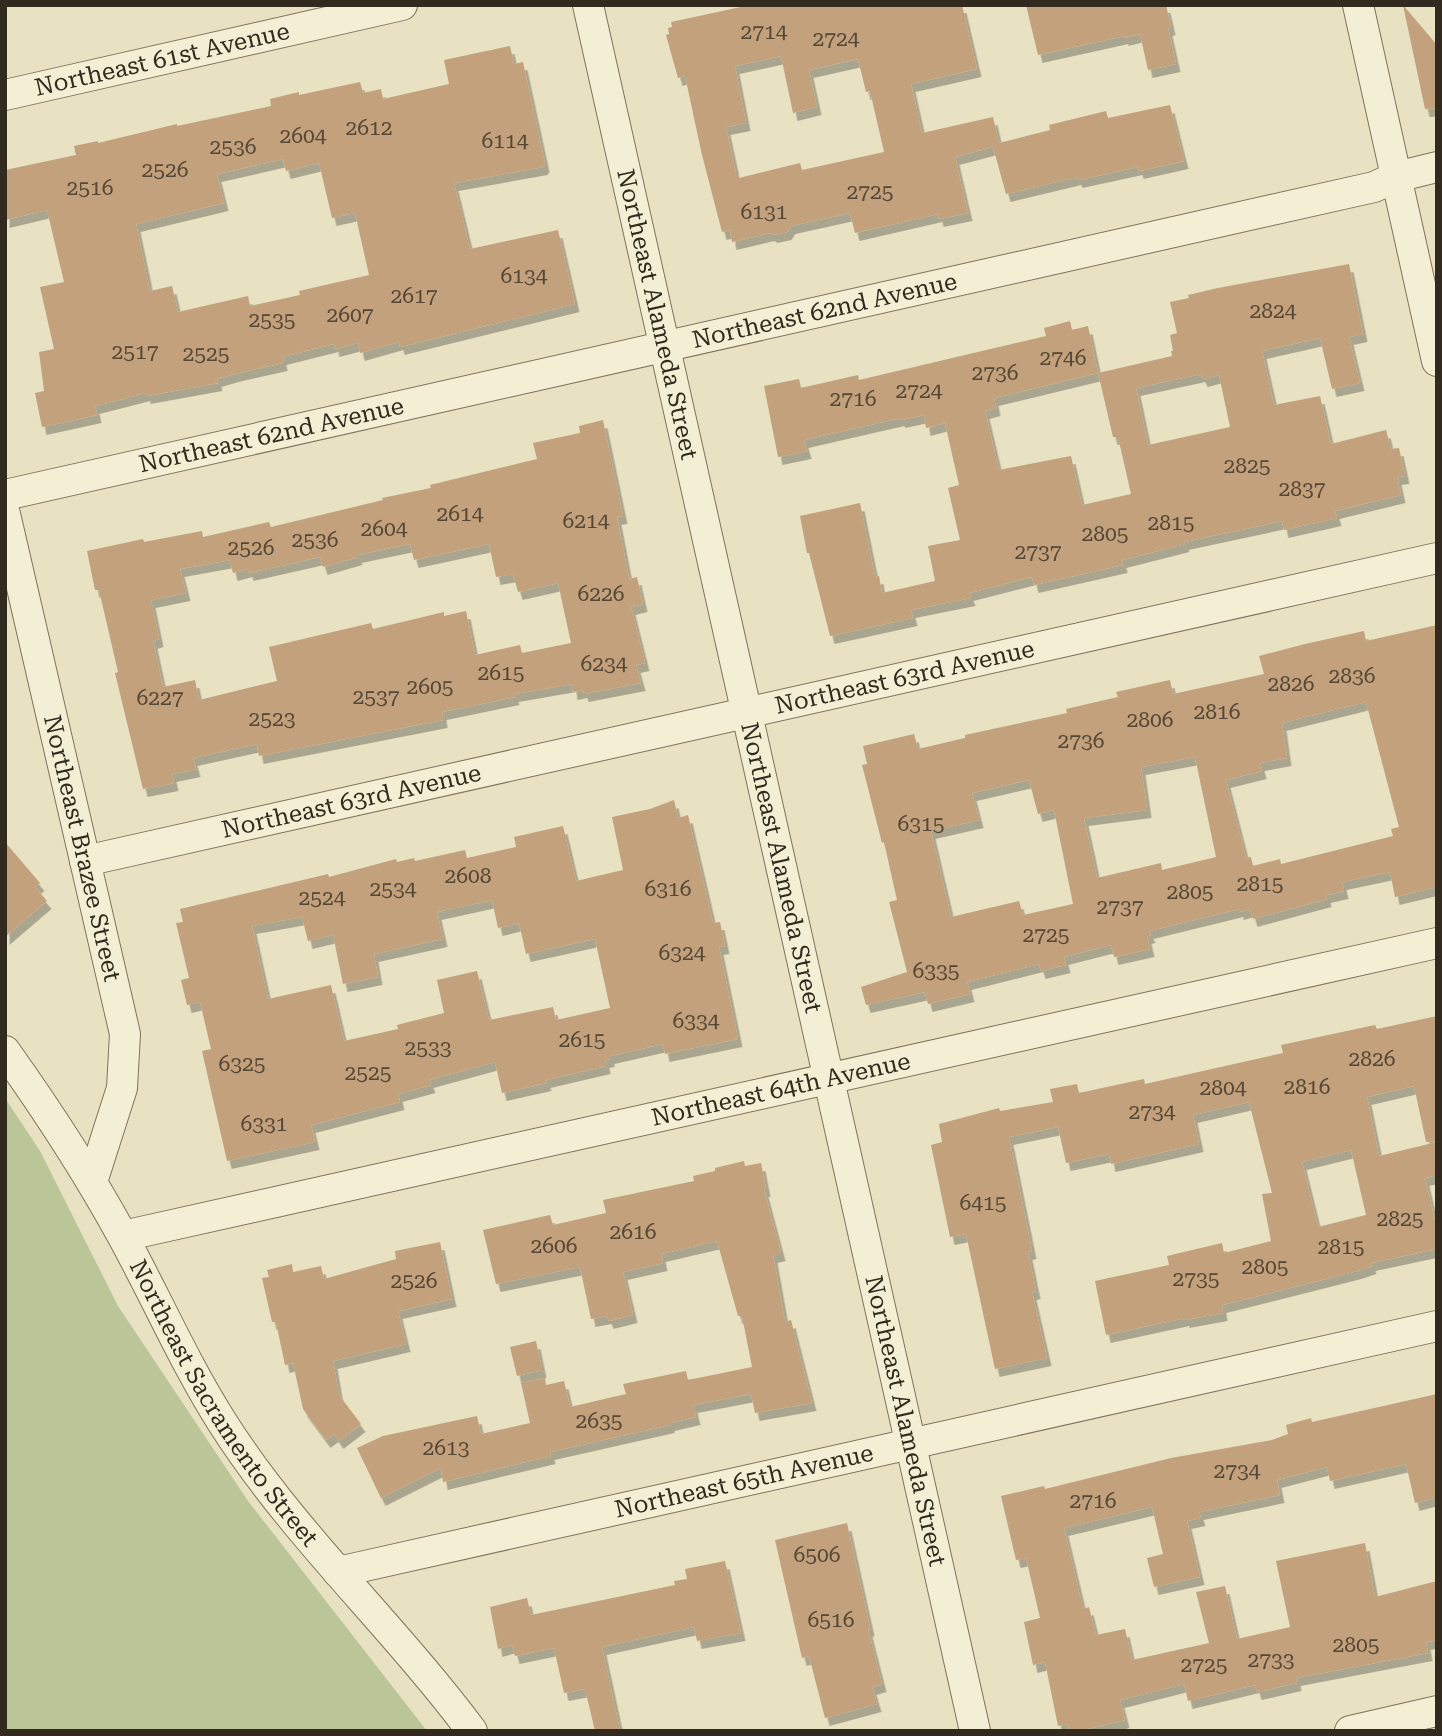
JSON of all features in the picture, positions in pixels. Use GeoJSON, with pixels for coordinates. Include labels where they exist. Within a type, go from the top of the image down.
{"type":"FeatureCollection","features":[{"type":"Feature","properties":{"kind":"street","name":"Northeast 61st Avenue"},"geometry":{"type":"LineString","coordinates":[[5,95],[402,5]]}},
{"type":"Feature","properties":{"kind":"street","name":"Northeast Alameda Street"},"geometry":{"type":"LineString","coordinates":[[588,5],[975,1731]]}},
{"type":"Feature","properties":{"kind":"street"},"geometry":{"type":"LineString","coordinates":[[1358,5],[1437,361]]}},
{"type":"Feature","properties":{"kind":"street","name":"Northeast 62nd Avenue"},"geometry":{"type":"LineString","coordinates":[[5,495],[1374,187],[1396,177],[1437,167]]}},
{"type":"Feature","properties":{"kind":"street","name":"Northeast Brazee Street"},"geometry":{"type":"LineString","coordinates":[[5,514],[125,1034],[122,1088],[92,1182]]}},
{"type":"Feature","properties":{"kind":"street","name":"Northeast 63rd Avenue"},"geometry":{"type":"LineString","coordinates":[[85,860],[1437,558]]}},
{"type":"Feature","properties":{"kind":"street","name":"Northeast 64th Avenue"},"geometry":{"type":"LineString","coordinates":[[123,1236],[1437,943]]}},
{"type":"Feature","properties":{"kind":"street","name":"Northeast Sacramento Street"},"geometry":{"type":"LineString","coordinates":[[5,1051],[92,1182],[123,1236],[189,1366],[223,1423],[265,1481],[338,1572],[472,1731]]}},
{"type":"Feature","properties":{"kind":"street","name":"Northeast 65th Avenue"},"geometry":{"type":"LineString","coordinates":[[338,1572],[1437,1326]]}},
{"type":"Feature","properties":{"kind":"street"},"geometry":{"type":"LineString","coordinates":[[1350,1731],[1437,1711]]}},
{"type":"Feature","properties":{"kind":"green space"},"geometry":{"type":"Polygon","coordinates":[[[5,1098],[40,1151],[118,1306],[248,1501],[427,1731],[5,1731],[5,1098]]]}},
{"type":"Feature","properties":{"kind":"building"},"geometry":{"type":"Polygon","coordinates":[[[750,5],[962,5],[977,69],[911,84],[922,133],[993,117],[999,143],[1050,130],[1049,125],[1106,111],[1108,118],[1170,105],[1184,161],[1139,171],[1138,167],[1078,180],[1077,177],[1006,194],[993,147],[955,157],[968,213],[939,219],[938,214],[855,233],[850,213],[791,226],[787,232],[732,242],[730,230],[722,232],[685,76],[678,78],[666,35],[669,34],[668,28],[672,27],[671,22],[750,5]],[[781,56],[735,66],[746,123],[726,127],[739,178],[800,163],[802,170],[884,152],[870,91],[866,92],[858,59],[809,70],[817,107],[793,113],[781,56]]]}},
{"type":"Feature","properties":{"kind":"building"},"geometry":{"type":"Polygon","coordinates":[[[1026,5],[1166,5],[1176,64],[1148,70],[1140,34],[1038,55],[1026,5]]]}},
{"type":"Feature","properties":{"kind":"building"},"geometry":{"type":"Polygon","coordinates":[[[1403,5],[1437,45],[1437,108],[1425,109],[1403,5]]]}},
{"type":"Feature","properties":{"kind":"building"},"geometry":{"type":"Polygon","coordinates":[[[510,46],[514,64],[523,62],[545,164],[543,167],[454,183],[470,249],[558,230],[575,304],[400,347],[399,342],[360,353],[358,343],[335,349],[334,344],[282,357],[283,363],[217,379],[218,383],[146,396],[146,393],[95,406],[97,415],[42,427],[35,393],[44,391],[39,352],[54,349],[40,287],[64,282],[47,210],[5,220],[5,170],[76,155],[74,146],[271,106],[270,99],[299,92],[299,95],[360,82],[363,93],[381,89],[383,99],[449,84],[444,60],[510,46]],[[283,159],[217,174],[224,203],[136,224],[150,291],[172,286],[178,312],[248,296],[250,306],[300,295],[299,291],[369,275],[355,213],[332,218],[319,163],[286,171],[283,159]]]}},
{"type":"Feature","properties":{"kind":"building"},"geometry":{"type":"Polygon","coordinates":[[[1349,264],[1363,334],[1349,337],[1360,383],[1332,389],[1320,338],[1262,351],[1274,405],[1320,396],[1331,444],[1386,430],[1391,449],[1399,448],[1405,476],[1397,477],[1401,495],[1335,511],[1337,518],[1284,530],[1282,521],[1184,542],[1185,544],[1122,560],[1123,565],[1034,585],[1032,577],[969,593],[971,598],[911,610],[913,618],[830,636],[807,553],[800,516],[860,503],[875,577],[879,576],[882,593],[935,581],[928,546],[960,540],[948,488],[959,485],[945,423],[926,428],[924,415],[901,420],[900,418],[804,440],[807,451],[778,457],[764,386],[799,379],[801,388],[858,375],[859,380],[1046,336],[1044,328],[1070,321],[1072,330],[1088,326],[1098,373],[1172,356],[1170,335],[1177,333],[1170,302],[1218,288],[1349,264]],[[1098,373],[994,398],[996,408],[985,411],[999,470],[1071,456],[1082,505],[1131,494],[1118,437],[1113,437],[1098,373]],[[1201,374],[1136,388],[1148,445],[1230,427],[1219,375],[1203,379],[1201,374]]]}},
{"type":"Feature","properties":{"kind":"building"},"geometry":{"type":"Polygon","coordinates":[[[603,420],[623,516],[617,517],[629,579],[637,577],[643,604],[631,607],[645,663],[636,665],[641,683],[584,694],[583,690],[573,692],[572,684],[514,694],[515,697],[442,712],[443,720],[259,756],[257,744],[193,758],[196,769],[172,774],[174,783],[143,789],[115,673],[118,672],[99,590],[95,590],[87,551],[143,539],[144,542],[202,531],[203,537],[269,522],[271,527],[431,488],[430,485],[537,459],[533,443],[580,433],[579,426],[603,420]],[[410,544],[357,555],[358,557],[323,567],[320,557],[249,573],[248,569],[233,573],[230,560],[180,569],[186,593],[151,600],[159,639],[153,641],[163,687],[195,680],[199,700],[277,681],[269,647],[371,623],[373,629],[444,612],[444,616],[466,611],[475,655],[520,645],[522,653],[571,643],[558,583],[518,592],[513,574],[496,577],[489,544],[414,560],[410,544]]]}},
{"type":"Feature","properties":{"kind":"building"},"geometry":{"type":"Polygon","coordinates":[[[1437,625],[1437,887],[1395,897],[1390,872],[1342,882],[1344,891],[1326,895],[1327,899],[1253,919],[1250,909],[1239,912],[1239,909],[1149,931],[1151,935],[1147,936],[1150,949],[1114,957],[1111,945],[1064,957],[1066,965],[1041,971],[1039,964],[967,982],[970,994],[928,1004],[925,992],[866,1005],[861,987],[907,972],[889,902],[897,900],[862,765],[867,764],[863,746],[914,734],[918,749],[965,738],[965,735],[1067,713],[1066,709],[1118,697],[1116,692],[1170,680],[1173,694],[1264,674],[1259,656],[1305,644],[1364,631],[1366,641],[1437,625]],[[1366,702],[1282,723],[1287,758],[1260,763],[1262,771],[1226,780],[1246,858],[1251,857],[1253,866],[1280,859],[1281,864],[1393,836],[1391,829],[1399,827],[1366,702]],[[1195,757],[1141,767],[1147,810],[1084,818],[1097,878],[1161,863],[1162,870],[1216,857],[1195,757]],[[1029,780],[972,793],[979,820],[931,831],[951,917],[1019,901],[1023,915],[1073,904],[1054,810],[1038,814],[1029,780]]]}},
{"type":"Feature","properties":{"kind":"building"},"geometry":{"type":"Polygon","coordinates":[[[674,800],[678,818],[688,815],[713,923],[720,922],[725,946],[719,947],[738,1039],[665,1054],[663,1044],[610,1056],[610,1059],[605,1060],[606,1066],[502,1093],[495,1062],[429,1080],[431,1085],[398,1094],[400,1102],[311,1125],[315,1142],[227,1161],[202,1051],[211,1049],[200,1002],[187,1005],[181,980],[189,978],[176,923],[183,922],[180,909],[328,874],[329,877],[396,859],[397,862],[414,858],[415,861],[465,850],[467,858],[516,847],[514,837],[563,826],[576,881],[623,870],[612,817],[650,809],[674,800]],[[492,900],[437,912],[443,939],[374,954],[378,977],[343,984],[333,935],[308,941],[302,917],[252,926],[268,999],[331,985],[344,1041],[398,1029],[397,1025],[444,1013],[437,980],[477,971],[489,1020],[553,1007],[556,1020],[610,1008],[595,939],[526,954],[519,923],[498,928],[492,900]]]}},
{"type":"Feature","properties":{"kind":"building"},"geometry":{"type":"Polygon","coordinates":[[[5,842],[40,883],[35,887],[47,901],[5,937],[5,842]]]}},
{"type":"Feature","properties":{"kind":"building"},"geometry":{"type":"Polygon","coordinates":[[[1437,1016],[1437,1141],[1426,1142],[1414,1086],[1367,1097],[1379,1156],[1437,1142],[1437,1175],[1425,1178],[1437,1230],[1437,1249],[1371,1263],[1372,1266],[1357,1271],[1222,1305],[1223,1313],[1185,1318],[1106,1335],[1095,1281],[1169,1265],[1167,1256],[1222,1243],[1224,1253],[1271,1241],[1262,1194],[1272,1193],[1249,1102],[1193,1115],[1199,1144],[1111,1164],[1109,1154],[1066,1163],[1058,1127],[1009,1137],[1032,1251],[1028,1252],[1036,1291],[1032,1292],[1047,1358],[995,1369],[966,1234],[950,1237],[931,1145],[942,1142],[939,1124],[999,1108],[1000,1111],[1053,1102],[1050,1089],[1077,1084],[1079,1093],[1144,1079],[1145,1084],[1283,1053],[1281,1045],[1375,1025],[1377,1029],[1437,1016]],[[1351,1150],[1302,1162],[1318,1227],[1366,1215],[1351,1150]]]}},
{"type":"Feature","properties":{"kind":"building"},"geometry":{"type":"Polygon","coordinates":[[[744,1161],[745,1166],[761,1163],[764,1189],[781,1253],[773,1255],[785,1322],[791,1320],[812,1403],[755,1413],[751,1394],[693,1405],[696,1417],[670,1425],[550,1452],[551,1456],[443,1482],[441,1468],[381,1498],[357,1448],[383,1436],[477,1416],[481,1434],[530,1423],[521,1383],[545,1378],[546,1385],[564,1381],[570,1407],[626,1394],[623,1384],[686,1371],[688,1380],[752,1367],[742,1316],[738,1316],[717,1241],[661,1254],[663,1263],[623,1272],[633,1315],[609,1321],[607,1316],[591,1319],[580,1267],[496,1284],[483,1230],[550,1215],[553,1225],[606,1213],[603,1200],[694,1181],[693,1176],[744,1161]]]}},
{"type":"Feature","properties":{"kind":"building"},"geometry":{"type":"Polygon","coordinates":[[[440,1242],[452,1299],[398,1311],[406,1344],[333,1361],[339,1395],[361,1424],[339,1441],[334,1434],[326,1440],[303,1409],[293,1363],[285,1365],[276,1322],[272,1322],[262,1278],[269,1277],[267,1270],[292,1264],[293,1272],[321,1266],[324,1279],[396,1259],[395,1251],[440,1242]]]}},
{"type":"Feature","properties":{"kind":"building"},"geometry":{"type":"Polygon","coordinates":[[[536,1341],[542,1370],[517,1376],[510,1347],[536,1341]]]}},
{"type":"Feature","properties":{"kind":"building"},"geometry":{"type":"Polygon","coordinates":[[[1437,1394],[1437,1497],[1415,1503],[1406,1464],[1330,1481],[1327,1467],[1277,1480],[1280,1495],[1199,1512],[1201,1518],[1187,1521],[1200,1577],[1154,1587],[1147,1558],[1163,1554],[1152,1507],[1064,1528],[1083,1609],[1089,1607],[1096,1635],[1125,1629],[1132,1660],[1209,1643],[1196,1592],[1225,1586],[1237,1639],[1290,1627],[1276,1561],[1365,1543],[1375,1597],[1437,1581],[1437,1640],[1426,1642],[1428,1653],[1296,1678],[1297,1683],[1257,1692],[1255,1685],[1188,1701],[1184,1684],[1120,1700],[1125,1720],[1079,1731],[1069,1731],[1068,1724],[1058,1726],[1045,1662],[1033,1665],[1024,1622],[1040,1618],[1026,1558],[1016,1560],[1001,1496],[1044,1486],[1045,1489],[1171,1458],[1272,1440],[1288,1434],[1286,1425],[1311,1418],[1312,1422],[1437,1394]]]}},
{"type":"Feature","properties":{"kind":"building"},"geometry":{"type":"Polygon","coordinates":[[[847,1523],[882,1684],[872,1687],[877,1704],[825,1718],[809,1656],[802,1658],[775,1540],[847,1523]]]}},
{"type":"Feature","properties":{"kind":"building"},"geometry":{"type":"Polygon","coordinates":[[[725,1561],[741,1633],[697,1641],[694,1627],[602,1647],[620,1731],[595,1731],[585,1689],[564,1693],[554,1648],[515,1656],[512,1645],[498,1649],[490,1607],[527,1598],[531,1615],[675,1585],[674,1581],[687,1579],[685,1569],[725,1561]]]}}]}
